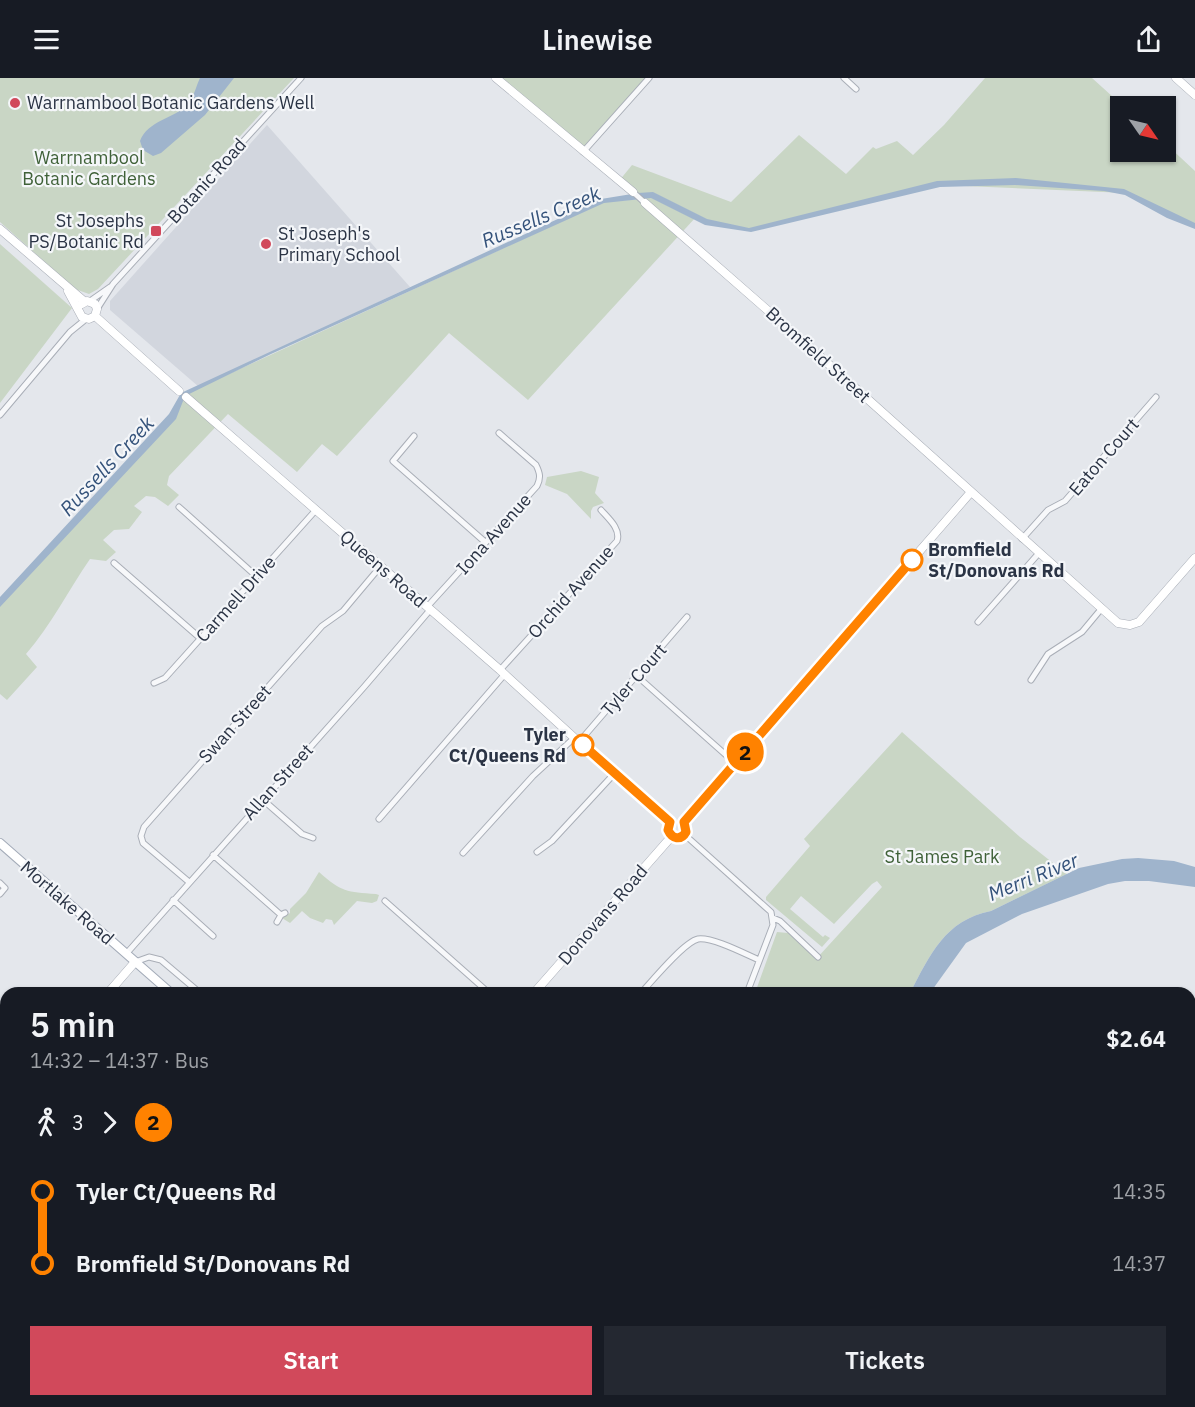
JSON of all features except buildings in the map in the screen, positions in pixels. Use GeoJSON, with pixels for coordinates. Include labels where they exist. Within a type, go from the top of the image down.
{"type":"FeatureCollection","features":[{"type":"Feature","properties":{"kind":"main road","name":"Mortlake Road"},"geometry":{"type":"LineString","coordinates":[[0,843],[164,987]]}},
{"type":"Feature","properties":{"kind":"street","name":"Botanic Road"},"geometry":{"type":"LineString","coordinates":[[0,415],[87,310],[301,78]]}},
{"type":"Feature","properties":{"kind":"street","name":"Bromfield Street"},"geometry":{"type":"LineString","coordinates":[[496,78],[633,192],[1118,623],[1130,625],[1139,622],[1195,558]]}},
{"type":"Feature","properties":{"kind":"street"},"geometry":{"type":"LineString","coordinates":[[583,152],[649,78]]}},
{"type":"Feature","properties":{"kind":"street"},"geometry":{"type":"LineString","coordinates":[[844,78],[856,89]]}},
{"type":"Feature","properties":{"kind":"street"},"geometry":{"type":"LineString","coordinates":[[1176,78],[1194,93]]}},
{"type":"Feature","properties":{"kind":"street","name":"Queens Road"},"geometry":{"type":"LineString","coordinates":[[0,229],[65,287],[87,310],[502,672],[670,822]]}},
{"type":"Feature","properties":{"kind":"street","name":"Botanic Road"},"geometry":{"type":"LineString","coordinates":[[87,310],[113,284]]}},
{"type":"Feature","properties":{"kind":"street","name":"Eaton Court"},"geometry":{"type":"LineString","coordinates":[[1022,539],[1048,510],[1065,501],[1156,397]]}},
{"type":"Feature","properties":{"kind":"street","name":"Iona Avenue"},"geometry":{"type":"LineString","coordinates":[[429,608],[485,542],[537,486],[540,479],[540,472],[536,465],[499,433]]}},
{"type":"Feature","properties":{"kind":"street"},"geometry":{"type":"LineString","coordinates":[[414,436],[393,461],[485,542]]}},
{"type":"Feature","properties":{"kind":"street"},"geometry":{"type":"LineString","coordinates":[[684,822],[971,492]]}},
{"type":"Feature","properties":{"kind":"street"},"geometry":{"type":"LineString","coordinates":[[178,507],[256,576]]}},
{"type":"Feature","properties":{"kind":"street","name":"Orchid Avenue"},"geometry":{"type":"LineString","coordinates":[[379,819],[502,672],[617,541],[619,536],[616,528],[601,510]]}},
{"type":"Feature","properties":{"kind":"street","name":"Carmell Drive"},"geometry":{"type":"LineString","coordinates":[[154,683],[165,678],[315,511]]}},
{"type":"Feature","properties":{"kind":"street"},"geometry":{"type":"LineString","coordinates":[[978,622],[1039,553]]}},
{"type":"Feature","properties":{"kind":"street"},"geometry":{"type":"LineString","coordinates":[[114,564],[200,638]]}},
{"type":"Feature","properties":{"kind":"street","name":"Swan Street"},"geometry":{"type":"LineString","coordinates":[[189,882],[143,843],[141,836],[144,827],[322,626],[343,611],[380,567]]}},
{"type":"Feature","properties":{"kind":"street","name":"Allan Street"},"geometry":{"type":"LineString","coordinates":[[126,954],[364,687],[429,608]]}},
{"type":"Feature","properties":{"kind":"street"},"geometry":{"type":"LineString","coordinates":[[1031,680],[1048,654],[1082,632],[1102,608]]}},
{"type":"Feature","properties":{"kind":"street","name":"Tyler Court"},"geometry":{"type":"LineString","coordinates":[[463,853],[533,776],[577,740],[637,676],[687,617]]}},
{"type":"Feature","properties":{"kind":"street"},"geometry":{"type":"LineString","coordinates":[[637,676],[735,763]]}},
{"type":"Feature","properties":{"kind":"street"},"geometry":{"type":"LineString","coordinates":[[537,852],[552,841],[614,774]]}},
{"type":"Feature","properties":{"kind":"street"},"geometry":{"type":"LineString","coordinates":[[262,799],[302,834],[313,838]]}},
{"type":"Feature","properties":{"kind":"street"},"geometry":{"type":"LineString","coordinates":[[677,819],[684,822],[687,829],[685,835],[679,838],[672,836],[668,830],[670,822],[677,819]]}},
{"type":"Feature","properties":{"kind":"street"},"geometry":{"type":"LineString","coordinates":[[685,835],[818,957]]}},
{"type":"Feature","properties":{"kind":"street","name":"Donovans Road"},"geometry":{"type":"LineString","coordinates":[[539,987],[672,836]]}},
{"type":"Feature","properties":{"kind":"street"},"geometry":{"type":"LineString","coordinates":[[213,855],[283,914],[278,922]]}},
{"type":"Feature","properties":{"kind":"street"},"geometry":{"type":"LineString","coordinates":[[0,883],[5,888],[0,894]]}},
{"type":"Feature","properties":{"kind":"street"},"geometry":{"type":"LineString","coordinates":[[173,900],[213,936]]}},
{"type":"Feature","properties":{"kind":"street"},"geometry":{"type":"LineString","coordinates":[[385,902],[482,987]]}},
{"type":"Feature","properties":{"kind":"street"},"geometry":{"type":"LineString","coordinates":[[749,987],[773,925],[772,915]]}},
{"type":"Feature","properties":{"kind":"street"},"geometry":{"type":"LineString","coordinates":[[647,987],[687,944],[697,939],[716,942],[759,960]]}},
{"type":"Feature","properties":{"kind":"street"},"geometry":{"type":"LineString","coordinates":[[113,987],[135,962],[149,957],[161,960],[193,987]]}},
{"type":"Feature","properties":{"kind":"shaded area","name":"St Joseph's Primary School"},"geometry":{"type":"Polygon","coordinates":[[[267,125],[410,287],[199,387],[110,310],[110,301],[267,125]]]}},
{"type":"Feature","properties":{"kind":"green space","name":"Warrnambool Botanic Gardens"},"geometry":{"type":"Polygon","coordinates":[[[0,78],[294,78],[98,289],[89,294],[75,289],[0,222],[0,78]]]}},
{"type":"Feature","properties":{"kind":"green space"},"geometry":{"type":"Polygon","coordinates":[[[496,78],[649,78],[583,152],[496,78]]]}},
{"type":"Feature","properties":{"kind":"green space"},"geometry":{"type":"Polygon","coordinates":[[[985,78],[1092,78],[1112,96],[1110,96],[1110,162],[1176,162],[1176,153],[1195,171],[1195,227],[1126,193],[940,185],[751,231],[696,217],[528,400],[449,333],[337,456],[322,444],[297,472],[228,414],[169,476],[167,485],[179,495],[168,506],[155,497],[146,496],[134,506],[142,512],[129,529],[114,530],[103,540],[116,552],[106,561],[90,559],[26,654],[37,667],[7,700],[0,694],[0,600],[172,416],[183,395],[604,202],[640,199],[619,181],[632,165],[731,202],[799,135],[846,174],[873,147],[876,149],[897,141],[913,155],[944,125],[985,78]]]}},
{"type":"Feature","properties":{"kind":"green space"},"geometry":{"type":"Polygon","coordinates":[[[0,244],[72,308],[0,403],[0,244]]]}},
{"type":"Feature","properties":{"kind":"green space"},"geometry":{"type":"Polygon","coordinates":[[[581,471],[599,477],[595,493],[604,503],[593,507],[591,519],[567,494],[545,485],[547,477],[581,471]]]}},
{"type":"Feature","properties":{"kind":"green space","name":"St James Park"},"geometry":{"type":"Polygon","coordinates":[[[902,732],[1020,837],[1067,874],[991,911],[962,922],[941,941],[913,987],[757,987],[777,932],[788,933],[817,958],[882,887],[877,881],[872,884],[834,924],[801,896],[790,909],[823,937],[825,935],[830,938],[822,947],[766,900],[766,897],[810,846],[804,839],[902,732]]]}},
{"type":"Feature","properties":{"kind":"green space"},"geometry":{"type":"Polygon","coordinates":[[[319,872],[333,884],[345,890],[379,895],[377,901],[372,903],[357,901],[334,925],[332,920],[326,919],[323,923],[310,918],[302,911],[290,923],[282,918],[290,913],[290,909],[306,893],[319,872]]]}},
{"type":"Feature","properties":{"kind":"water"},"geometry":{"type":"Polygon","coordinates":[[[200,78],[234,78],[205,115],[161,153],[153,156],[143,150],[140,141],[144,134],[149,128],[188,104],[200,78]]]}},
{"type":"Feature","properties":{"kind":"water"},"geometry":{"type":"Polygon","coordinates":[[[1016,178],[1124,189],[1195,223],[1195,229],[1167,218],[1125,195],[1104,191],[1015,185],[940,187],[751,232],[705,225],[651,198],[604,203],[271,354],[185,396],[176,419],[0,607],[0,597],[169,414],[181,393],[601,199],[653,192],[707,219],[749,228],[937,181],[1016,178]]]}},
{"type":"Feature","properties":{"kind":"water"},"geometry":{"type":"Polygon","coordinates":[[[1122,859],[1174,861],[1195,867],[1195,887],[1149,881],[1125,881],[1108,884],[1022,914],[966,943],[934,987],[913,987],[941,941],[962,922],[991,911],[1079,868],[1122,859]]]}},
{"type":"Feature","properties":{"kind":"bus line","name":"2"},"geometry":{"type":"LineString","coordinates":[[583,745],[670,822],[668,830],[672,836],[682,837],[687,827],[684,822],[912,560]]}},
{"type":"Feature","properties":{"kind":"place","name":"Warrnambool Botanic Gardens Well"},"geometry":{"type":"Point","coordinates":[15,103]}},
{"type":"Feature","properties":{"kind":"place","name":"St Josephs PS/Botanic Rd"},"geometry":{"type":"Point","coordinates":[156,231]}},
{"type":"Feature","properties":{"kind":"place","name":"St Joseph's Primary School"},"geometry":{"type":"Point","coordinates":[266,244]}},
{"type":"Feature","properties":{"kind":"place","name":"Bromfield St/Donovans Rd"},"geometry":{"type":"Point","coordinates":[912,560]}},
{"type":"Feature","properties":{"kind":"place","name":"Tyler Ct/Queens Rd"},"geometry":{"type":"Point","coordinates":[583,745]}},
{"type":"Feature","properties":{"kind":"water label","name":"Russells Creek"},"geometry":{"type":"Point","coordinates":[541,217]}},
{"type":"Feature","properties":{"kind":"water label","name":"Russells Creek"},"geometry":{"type":"Point","coordinates":[107,466]}},
{"type":"Feature","properties":{"kind":"water label","name":"Merri River"},"geometry":{"type":"Point","coordinates":[1033,877]}}]}
